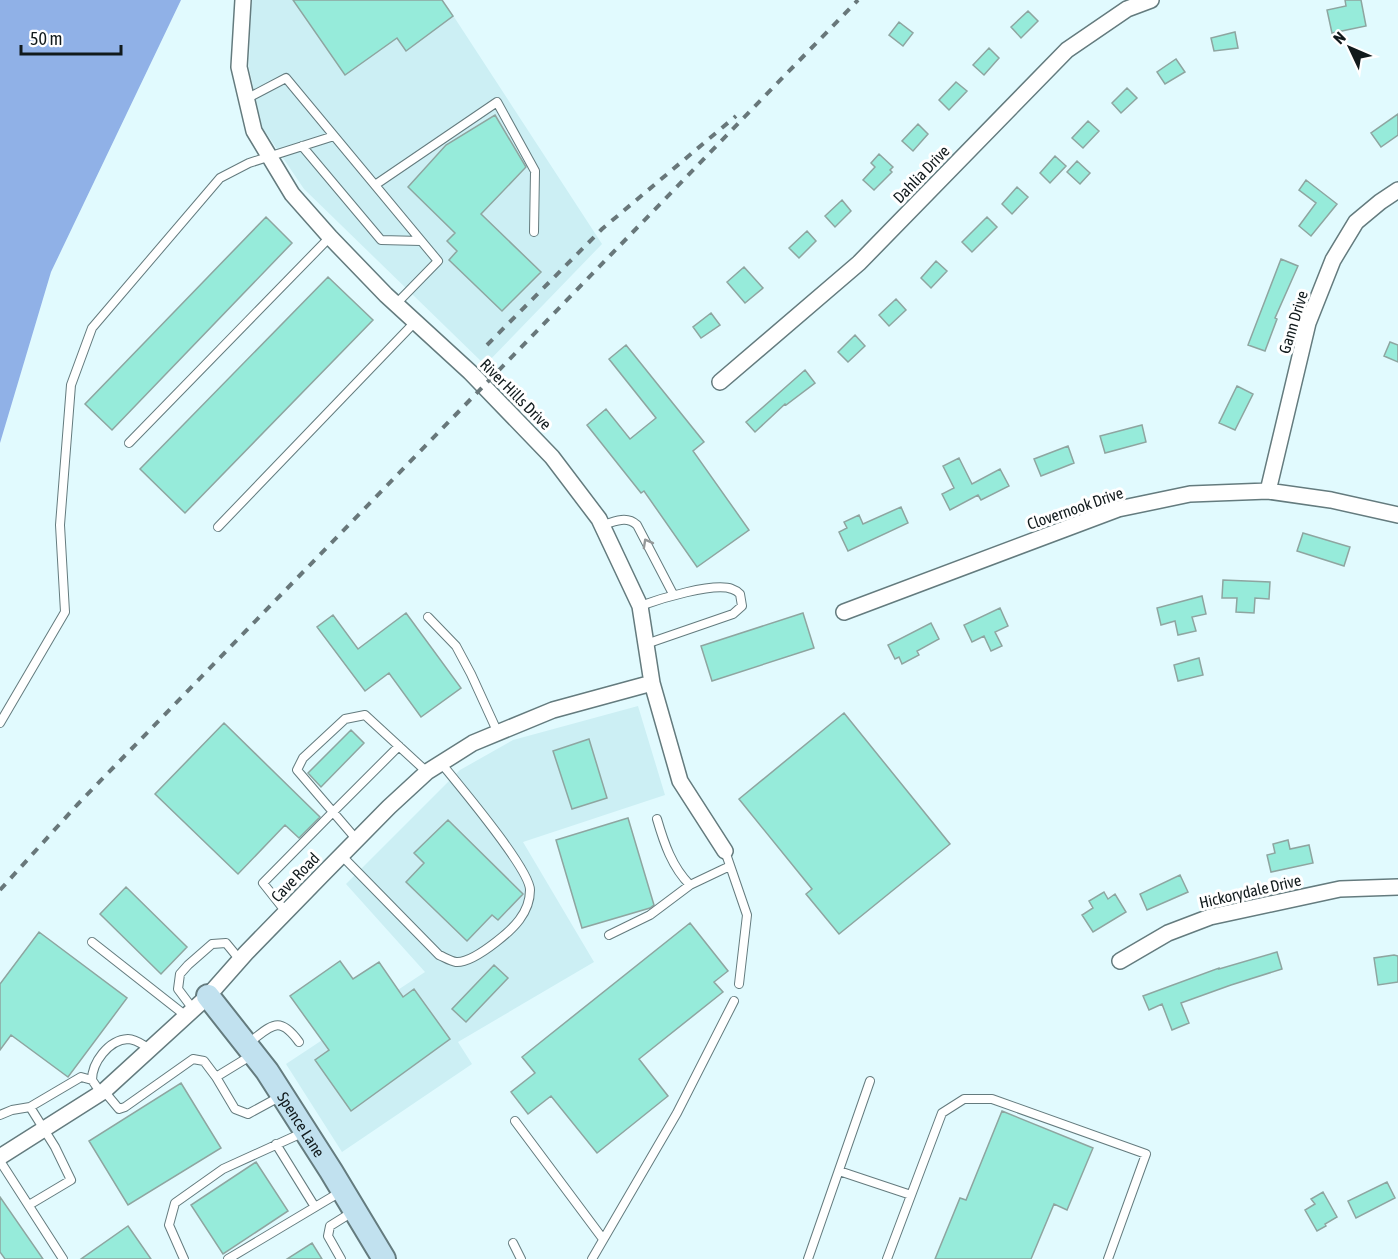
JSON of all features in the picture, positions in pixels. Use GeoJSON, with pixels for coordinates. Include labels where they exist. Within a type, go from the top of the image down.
{"type":"FeatureCollection","features":[{"type":"Feature","properties":{"kind":"main road","name":"Spence Lane"},"geometry":{"type":"LineString","coordinates":[[196,1007],[250,1049],[306,1131],[384,1259]]}},
{"type":"Feature","properties":{"kind":"street","name":"River Hills Drive"},"geometry":{"type":"LineString","coordinates":[[243,0],[239,67],[254,131],[269,158],[292,194],[330,237],[386,295],[470,372],[552,457],[602,525],[640,606],[652,683],[680,781],[728,858]]}},
{"type":"Feature","properties":{"kind":"street","name":"Dahlia Drive"},"geometry":{"type":"LineString","coordinates":[[720,382],[859,262],[1067,50],[1126,9],[1150,0]]}},
{"type":"Feature","properties":{"kind":"street","name":"Gann Drive"},"geometry":{"type":"LineString","coordinates":[[1268,491],[1308,323],[1333,260],[1356,222],[1398,190]]}},
{"type":"Feature","properties":{"kind":"street","name":"Clovernook Drive"},"geometry":{"type":"LineString","coordinates":[[844,612],[1120,509],[1190,494],[1268,491],[1331,500],[1398,515]]}},
{"type":"Feature","properties":{"kind":"street","name":"Cave Road"},"geometry":{"type":"LineString","coordinates":[[0,1159],[150,1049],[196,1007],[341,855],[427,772],[473,742],[553,710],[652,683]]}},
{"type":"Feature","properties":{"kind":"street","name":"Hickorydale Drive"},"geometry":{"type":"LineString","coordinates":[[1120,961],[1168,933],[1210,917],[1340,889],[1398,887]]}},
{"type":"Feature","properties":{"kind":"lane"},"geometry":{"type":"LineString","coordinates":[[246,99],[286,78],[438,261],[396,304]]}},
{"type":"Feature","properties":{"kind":"lane"},"geometry":{"type":"LineString","coordinates":[[375,185],[497,102],[535,171],[534,232]]}},
{"type":"Feature","properties":{"kind":"lane"},"geometry":{"type":"LineString","coordinates":[[0,723],[65,612],[60,525],[71,385],[92,328],[220,178],[249,163],[334,136]]}},
{"type":"Feature","properties":{"kind":"lane"},"geometry":{"type":"LineString","coordinates":[[303,146],[381,240],[421,241]]}},
{"type":"Feature","properties":{"kind":"lane"},"geometry":{"type":"LineString","coordinates":[[129,443],[330,237]]}},
{"type":"Feature","properties":{"kind":"lane"},"geometry":{"type":"LineString","coordinates":[[218,527],[415,322]]}},
{"type":"Feature","properties":{"kind":"lane"},"geometry":{"type":"LineString","coordinates":[[602,525],[626,519],[638,525],[673,594]]}},
{"type":"Feature","properties":{"kind":"lane"},"geometry":{"type":"LineString","coordinates":[[640,606],[673,594],[720,588],[732,588],[740,594],[742,606],[734,614],[646,644]]}},
{"type":"Feature","properties":{"kind":"lane"},"geometry":{"type":"LineString","coordinates":[[428,617],[456,646],[498,733]]}},
{"type":"Feature","properties":{"kind":"lane"},"geometry":{"type":"LineString","coordinates":[[357,840],[297,770],[303,758],[345,720],[364,715],[427,772]]}},
{"type":"Feature","properties":{"kind":"lane"},"geometry":{"type":"LineString","coordinates":[[286,912],[263,883],[399,746]]}},
{"type":"Feature","properties":{"kind":"lane"},"geometry":{"type":"LineString","coordinates":[[341,855],[439,956],[457,962],[482,953],[511,930],[524,914],[530,889],[527,880],[514,856],[441,763]]}},
{"type":"Feature","properties":{"kind":"lane"},"geometry":{"type":"LineString","coordinates":[[657,819],[665,846],[681,876],[690,885]]}},
{"type":"Feature","properties":{"kind":"lane"},"geometry":{"type":"LineString","coordinates":[[609,935],[650,915],[728,858],[747,915],[739,984]]}},
{"type":"Feature","properties":{"kind":"lane"},"geometry":{"type":"LineString","coordinates":[[92,942],[196,1007]]}},
{"type":"Feature","properties":{"kind":"lane"},"geometry":{"type":"LineString","coordinates":[[196,1007],[178,989],[180,974],[188,965],[212,944],[226,943],[240,960]]}},
{"type":"Feature","properties":{"kind":"lane"},"geometry":{"type":"LineString","coordinates":[[592,1259],[677,1113],[734,1001]]}},
{"type":"Feature","properties":{"kind":"lane"},"geometry":{"type":"LineString","coordinates":[[216,1077],[275,1025],[290,1029],[299,1042]]}},
{"type":"Feature","properties":{"kind":"lane"},"geometry":{"type":"LineString","coordinates":[[99,1088],[93,1068],[114,1044],[127,1039],[136,1040],[150,1049]]}},
{"type":"Feature","properties":{"kind":"lane"},"geometry":{"type":"LineString","coordinates":[[0,1115],[30,1107],[81,1077],[99,1088],[119,1109],[193,1059],[204,1061],[235,1109],[248,1114],[282,1095]]}},
{"type":"Feature","properties":{"kind":"lane"},"geometry":{"type":"LineString","coordinates":[[808,1259],[870,1081]]}},
{"type":"Feature","properties":{"kind":"lane"},"geometry":{"type":"LineString","coordinates":[[887,1259],[942,1113],[964,1099],[992,1099],[1146,1154],[1108,1259]]}},
{"type":"Feature","properties":{"kind":"lane"},"geometry":{"type":"LineString","coordinates":[[30,1107],[44,1128],[71,1180],[30,1205]]}},
{"type":"Feature","properties":{"kind":"lane"},"geometry":{"type":"LineString","coordinates":[[514,1121],[603,1239]]}},
{"type":"Feature","properties":{"kind":"lane"},"geometry":{"type":"LineString","coordinates":[[184,1259],[169,1225],[175,1203],[223,1168],[306,1131]]}},
{"type":"Feature","properties":{"kind":"lane"},"geometry":{"type":"LineString","coordinates":[[276,1144],[315,1207]]}},
{"type":"Feature","properties":{"kind":"lane"},"geometry":{"type":"LineString","coordinates":[[0,1159],[63,1259]]}},
{"type":"Feature","properties":{"kind":"lane"},"geometry":{"type":"LineString","coordinates":[[839,1171],[911,1195]]}},
{"type":"Feature","properties":{"kind":"lane"},"geometry":{"type":"LineString","coordinates":[[228,1259],[343,1190]]}},
{"type":"Feature","properties":{"kind":"lane"},"geometry":{"type":"LineString","coordinates":[[341,1259],[328,1236],[330,1226],[355,1210]]}},
{"type":"Feature","properties":{"kind":"lane"},"geometry":{"type":"LineString","coordinates":[[513,1243],[521,1259]]}},
{"type":"Feature","properties":{"kind":"shaded area"},"geometry":{"type":"Polygon","coordinates":[[[251,0],[443,0],[602,244],[485,365],[304,189],[262,127],[249,68],[251,0]]]}},
{"type":"Feature","properties":{"kind":"shaded area"},"geometry":{"type":"Polygon","coordinates":[[[638,706],[665,795],[523,842],[594,962],[458,1042],[472,1064],[342,1152],[286,1064],[425,972],[346,884],[460,770],[513,740],[638,706]]]}},
{"type":"Feature","properties":{"kind":"water"},"geometry":{"type":"Polygon","coordinates":[[[0,0],[181,0],[51,272],[0,443],[0,0]]]}},
{"type":"Feature","properties":{"kind":"building"},"geometry":{"type":"Polygon","coordinates":[[[293,0],[442,0],[453,16],[406,51],[397,38],[345,75],[293,0]]]}},
{"type":"Feature","properties":{"kind":"building"},"geometry":{"type":"Polygon","coordinates":[[[1345,0],[1361,0],[1366,26],[1332,33],[1327,10],[1346,6],[1345,0]]]}},
{"type":"Feature","properties":{"kind":"building"},"geometry":{"type":"Polygon","coordinates":[[[1028,11],[1038,21],[1021,38],[1011,27],[1028,11]]]}},
{"type":"Feature","properties":{"kind":"building"},"geometry":{"type":"Polygon","coordinates":[[[899,22],[913,33],[903,46],[889,35],[899,22]]]}},
{"type":"Feature","properties":{"kind":"building"},"geometry":{"type":"Polygon","coordinates":[[[1235,32],[1238,48],[1214,51],[1211,38],[1235,32]]]}},
{"type":"Feature","properties":{"kind":"building"},"geometry":{"type":"Polygon","coordinates":[[[989,48],[999,58],[984,75],[973,65],[989,48]]]}},
{"type":"Feature","properties":{"kind":"building"},"geometry":{"type":"Polygon","coordinates":[[[1176,59],[1185,72],[1165,84],[1157,72],[1176,59]]]}},
{"type":"Feature","properties":{"kind":"building"},"geometry":{"type":"Polygon","coordinates":[[[956,82],[967,91],[949,110],[939,100],[956,82]]]}},
{"type":"Feature","properties":{"kind":"building"},"geometry":{"type":"Polygon","coordinates":[[[1127,88],[1137,98],[1121,113],[1112,103],[1127,88]]]}},
{"type":"Feature","properties":{"kind":"building"},"geometry":{"type":"Polygon","coordinates":[[[1398,114],[1398,135],[1381,147],[1371,133],[1398,114]]]}},
{"type":"Feature","properties":{"kind":"building"},"geometry":{"type":"Polygon","coordinates":[[[495,115],[526,167],[481,214],[541,272],[502,311],[449,260],[457,251],[447,241],[455,233],[408,187],[446,145],[495,115]]]}},
{"type":"Feature","properties":{"kind":"building"},"geometry":{"type":"Polygon","coordinates":[[[1088,121],[1099,131],[1083,148],[1072,138],[1088,121]]]}},
{"type":"Feature","properties":{"kind":"building"},"geometry":{"type":"Polygon","coordinates":[[[918,124],[928,134],[913,151],[902,141],[918,124]]]}},
{"type":"Feature","properties":{"kind":"building"},"geometry":{"type":"Polygon","coordinates":[[[879,154],[893,167],[890,170],[892,172],[874,190],[863,180],[875,167],[871,163],[879,154]]]}},
{"type":"Feature","properties":{"kind":"building"},"geometry":{"type":"Polygon","coordinates":[[[1055,156],[1066,166],[1050,183],[1040,173],[1055,156]]]}},
{"type":"Feature","properties":{"kind":"building"},"geometry":{"type":"Polygon","coordinates":[[[1077,161],[1090,173],[1080,184],[1067,172],[1077,161]]]}},
{"type":"Feature","properties":{"kind":"building"},"geometry":{"type":"Polygon","coordinates":[[[1306,180],[1337,204],[1311,236],[1299,226],[1316,203],[1299,190],[1306,180]]]}},
{"type":"Feature","properties":{"kind":"building"},"geometry":{"type":"Polygon","coordinates":[[[1017,187],[1028,197],[1012,214],[1002,204],[1017,187]]]}},
{"type":"Feature","properties":{"kind":"building"},"geometry":{"type":"Polygon","coordinates":[[[842,200],[851,211],[835,227],[825,216],[842,200]]]}},
{"type":"Feature","properties":{"kind":"building"},"geometry":{"type":"Polygon","coordinates":[[[266,217],[292,243],[112,430],[85,404],[266,217]]]}},
{"type":"Feature","properties":{"kind":"building"},"geometry":{"type":"Polygon","coordinates":[[[987,217],[997,227],[972,252],[962,242],[987,217]]]}},
{"type":"Feature","properties":{"kind":"building"},"geometry":{"type":"Polygon","coordinates":[[[807,231],[816,241],[799,258],[789,248],[807,231]]]}},
{"type":"Feature","properties":{"kind":"building"},"geometry":{"type":"Polygon","coordinates":[[[1281,259],[1298,266],[1275,318],[1277,319],[1265,351],[1248,345],[1281,259]]]}},
{"type":"Feature","properties":{"kind":"building"},"geometry":{"type":"Polygon","coordinates":[[[936,261],[947,271],[931,288],[921,278],[936,261]]]}},
{"type":"Feature","properties":{"kind":"building"},"geometry":{"type":"Polygon","coordinates":[[[744,267],[763,288],[745,303],[727,282],[744,267]]]}},
{"type":"Feature","properties":{"kind":"building"},"geometry":{"type":"Polygon","coordinates":[[[328,277],[373,320],[185,513],[140,469],[328,277]]]}},
{"type":"Feature","properties":{"kind":"building"},"geometry":{"type":"Polygon","coordinates":[[[896,299],[906,310],[889,326],[879,315],[896,299]]]}},
{"type":"Feature","properties":{"kind":"building"},"geometry":{"type":"Polygon","coordinates":[[[711,313],[720,325],[701,338],[693,327],[711,313]]]}},
{"type":"Feature","properties":{"kind":"building"},"geometry":{"type":"Polygon","coordinates":[[[855,335],[865,346],[848,362],[838,352],[855,335]]]}},
{"type":"Feature","properties":{"kind":"building"},"geometry":{"type":"Polygon","coordinates":[[[1390,342],[1398,345],[1398,362],[1384,356],[1390,342]]]}},
{"type":"Feature","properties":{"kind":"building"},"geometry":{"type":"Polygon","coordinates":[[[626,345],[704,442],[693,451],[749,530],[697,567],[644,491],[641,493],[587,425],[606,409],[630,439],[656,418],[609,359],[626,345]]]}},
{"type":"Feature","properties":{"kind":"building"},"geometry":{"type":"Polygon","coordinates":[[[805,370],[815,383],[785,404],[755,432],[746,422],[805,370]]]}},
{"type":"Feature","properties":{"kind":"building"},"geometry":{"type":"Polygon","coordinates":[[[1237,386],[1253,394],[1235,430],[1219,423],[1237,386]]]}},
{"type":"Feature","properties":{"kind":"building"},"geometry":{"type":"Polygon","coordinates":[[[1142,425],[1146,442],[1105,453],[1100,436],[1142,425]]]}},
{"type":"Feature","properties":{"kind":"building"},"geometry":{"type":"Polygon","coordinates":[[[1068,446],[1074,463],[1041,476],[1034,459],[1068,446]]]}},
{"type":"Feature","properties":{"kind":"building"},"geometry":{"type":"Polygon","coordinates":[[[959,458],[972,484],[1000,469],[1009,486],[981,500],[978,495],[950,510],[942,494],[954,488],[943,466],[959,458]]]}},
{"type":"Feature","properties":{"kind":"building"},"geometry":{"type":"Polygon","coordinates":[[[901,507],[908,523],[848,551],[839,532],[847,528],[844,522],[859,515],[863,524],[901,507]]]}},
{"type":"Feature","properties":{"kind":"building"},"geometry":{"type":"Polygon","coordinates":[[[1303,533],[1350,547],[1344,566],[1297,551],[1303,533]]]}},
{"type":"Feature","properties":{"kind":"building"},"geometry":{"type":"Polygon","coordinates":[[[1223,580],[1270,582],[1269,599],[1255,598],[1254,613],[1236,612],[1237,598],[1222,598],[1223,580]]]}},
{"type":"Feature","properties":{"kind":"building"},"geometry":{"type":"Polygon","coordinates":[[[1202,596],[1206,614],[1192,617],[1196,631],[1178,635],[1175,621],[1161,625],[1157,608],[1202,596]]]}},
{"type":"Feature","properties":{"kind":"building"},"geometry":{"type":"Polygon","coordinates":[[[1000,608],[1008,626],[995,632],[1002,646],[991,651],[984,636],[972,642],[964,625],[1000,608]]]}},
{"type":"Feature","properties":{"kind":"building"},"geometry":{"type":"Polygon","coordinates":[[[406,613],[461,688],[421,717],[389,673],[365,691],[317,627],[333,615],[358,649],[406,613]]]}},
{"type":"Feature","properties":{"kind":"building"},"geometry":{"type":"Polygon","coordinates":[[[803,613],[814,648],[712,681],[701,646],[803,613]]]}},
{"type":"Feature","properties":{"kind":"building"},"geometry":{"type":"Polygon","coordinates":[[[931,623],[939,639],[917,651],[919,655],[902,664],[899,657],[895,659],[888,645],[931,623]]]}},
{"type":"Feature","properties":{"kind":"building"},"geometry":{"type":"Polygon","coordinates":[[[1199,658],[1203,675],[1178,681],[1174,665],[1199,658]]]}},
{"type":"Feature","properties":{"kind":"building"},"geometry":{"type":"Polygon","coordinates":[[[844,713],[950,844],[839,934],[806,894],[812,889],[739,799],[844,713]]]}},
{"type":"Feature","properties":{"kind":"building"},"geometry":{"type":"Polygon","coordinates":[[[224,723],[320,817],[299,838],[285,825],[238,874],[155,794],[224,723]]]}},
{"type":"Feature","properties":{"kind":"building"},"geometry":{"type":"Polygon","coordinates":[[[351,730],[364,743],[321,787],[308,773],[351,730]]]}},
{"type":"Feature","properties":{"kind":"building"},"geometry":{"type":"Polygon","coordinates":[[[589,739],[607,798],[572,809],[553,751],[589,739]]]}},
{"type":"Feature","properties":{"kind":"building"},"geometry":{"type":"Polygon","coordinates":[[[628,818],[654,905],[582,928],[556,840],[628,818]]]}},
{"type":"Feature","properties":{"kind":"building"},"geometry":{"type":"Polygon","coordinates":[[[448,820],[523,894],[498,920],[492,915],[467,941],[406,882],[424,863],[414,853],[448,820]]]}},
{"type":"Feature","properties":{"kind":"building"},"geometry":{"type":"Polygon","coordinates":[[[1288,840],[1290,849],[1309,845],[1313,863],[1271,872],[1267,855],[1275,853],[1273,844],[1288,840]]]}},
{"type":"Feature","properties":{"kind":"building"},"geometry":{"type":"Polygon","coordinates":[[[1180,875],[1188,892],[1147,910],[1140,894],[1180,875]]]}},
{"type":"Feature","properties":{"kind":"building"},"geometry":{"type":"Polygon","coordinates":[[[126,887],[187,947],[161,974],[100,914],[126,887]]]}},
{"type":"Feature","properties":{"kind":"building"},"geometry":{"type":"Polygon","coordinates":[[[1104,892],[1108,899],[1115,894],[1126,912],[1093,932],[1082,915],[1093,908],[1089,901],[1104,892]]]}},
{"type":"Feature","properties":{"kind":"building"},"geometry":{"type":"Polygon","coordinates":[[[690,923],[728,971],[714,982],[723,992],[639,1059],[668,1096],[597,1153],[551,1096],[528,1114],[511,1092],[535,1073],[522,1057],[690,923]]]}},
{"type":"Feature","properties":{"kind":"building"},"geometry":{"type":"Polygon","coordinates":[[[39,932],[127,998],[68,1077],[11,1035],[0,1050],[0,984],[39,932]]]}},
{"type":"Feature","properties":{"kind":"building"},"geometry":{"type":"Polygon","coordinates":[[[1277,952],[1282,969],[1181,1003],[1189,1023],[1172,1030],[1162,1004],[1149,1010],[1143,996],[1219,968],[1277,952]]]}},
{"type":"Feature","properties":{"kind":"building"},"geometry":{"type":"Polygon","coordinates":[[[1398,956],[1398,982],[1378,985],[1374,958],[1398,956]]]}},
{"type":"Feature","properties":{"kind":"building"},"geometry":{"type":"Polygon","coordinates":[[[340,961],[353,979],[379,962],[403,997],[414,989],[450,1039],[351,1111],[315,1060],[329,1050],[290,996],[340,961]]]}},
{"type":"Feature","properties":{"kind":"building"},"geometry":{"type":"Polygon","coordinates":[[[494,965],[508,978],[466,1022],[452,1009],[494,965]]]}},
{"type":"Feature","properties":{"kind":"building"},"geometry":{"type":"Polygon","coordinates":[[[181,1083],[221,1148],[128,1205],[89,1141],[181,1083]]]}},
{"type":"Feature","properties":{"kind":"building"},"geometry":{"type":"Polygon","coordinates":[[[1002,1111],[1093,1148],[1067,1210],[1054,1204],[1031,1259],[935,1259],[960,1198],[966,1200],[1002,1111]]]}},
{"type":"Feature","properties":{"kind":"building"},"geometry":{"type":"Polygon","coordinates":[[[256,1162],[288,1211],[223,1254],[191,1205],[256,1162]]]}},
{"type":"Feature","properties":{"kind":"building"},"geometry":{"type":"Polygon","coordinates":[[[1387,1182],[1395,1198],[1356,1218],[1348,1201],[1387,1182]]]}},
{"type":"Feature","properties":{"kind":"building"},"geometry":{"type":"Polygon","coordinates":[[[1323,1192],[1337,1217],[1317,1231],[1305,1210],[1315,1204],[1311,1199],[1323,1192]]]}},
{"type":"Feature","properties":{"kind":"building"},"geometry":{"type":"Polygon","coordinates":[[[0,1197],[43,1259],[5,1259],[0,1252],[0,1197]]]}},
{"type":"Feature","properties":{"kind":"building"},"geometry":{"type":"Polygon","coordinates":[[[128,1226],[151,1259],[81,1259],[128,1226]]]}},
{"type":"Feature","properties":{"kind":"building"},"geometry":{"type":"Polygon","coordinates":[[[312,1243],[322,1259],[287,1259],[312,1243]]]}},
{"type":"Feature","properties":{"kind":"railway"},"geometry":{"type":"LineString","coordinates":[[0,890],[77,805],[858,0]]}},
{"type":"Feature","properties":{"kind":"railway"},"geometry":{"type":"LineString","coordinates":[[487,345],[602,229],[736,116]]}}]}
